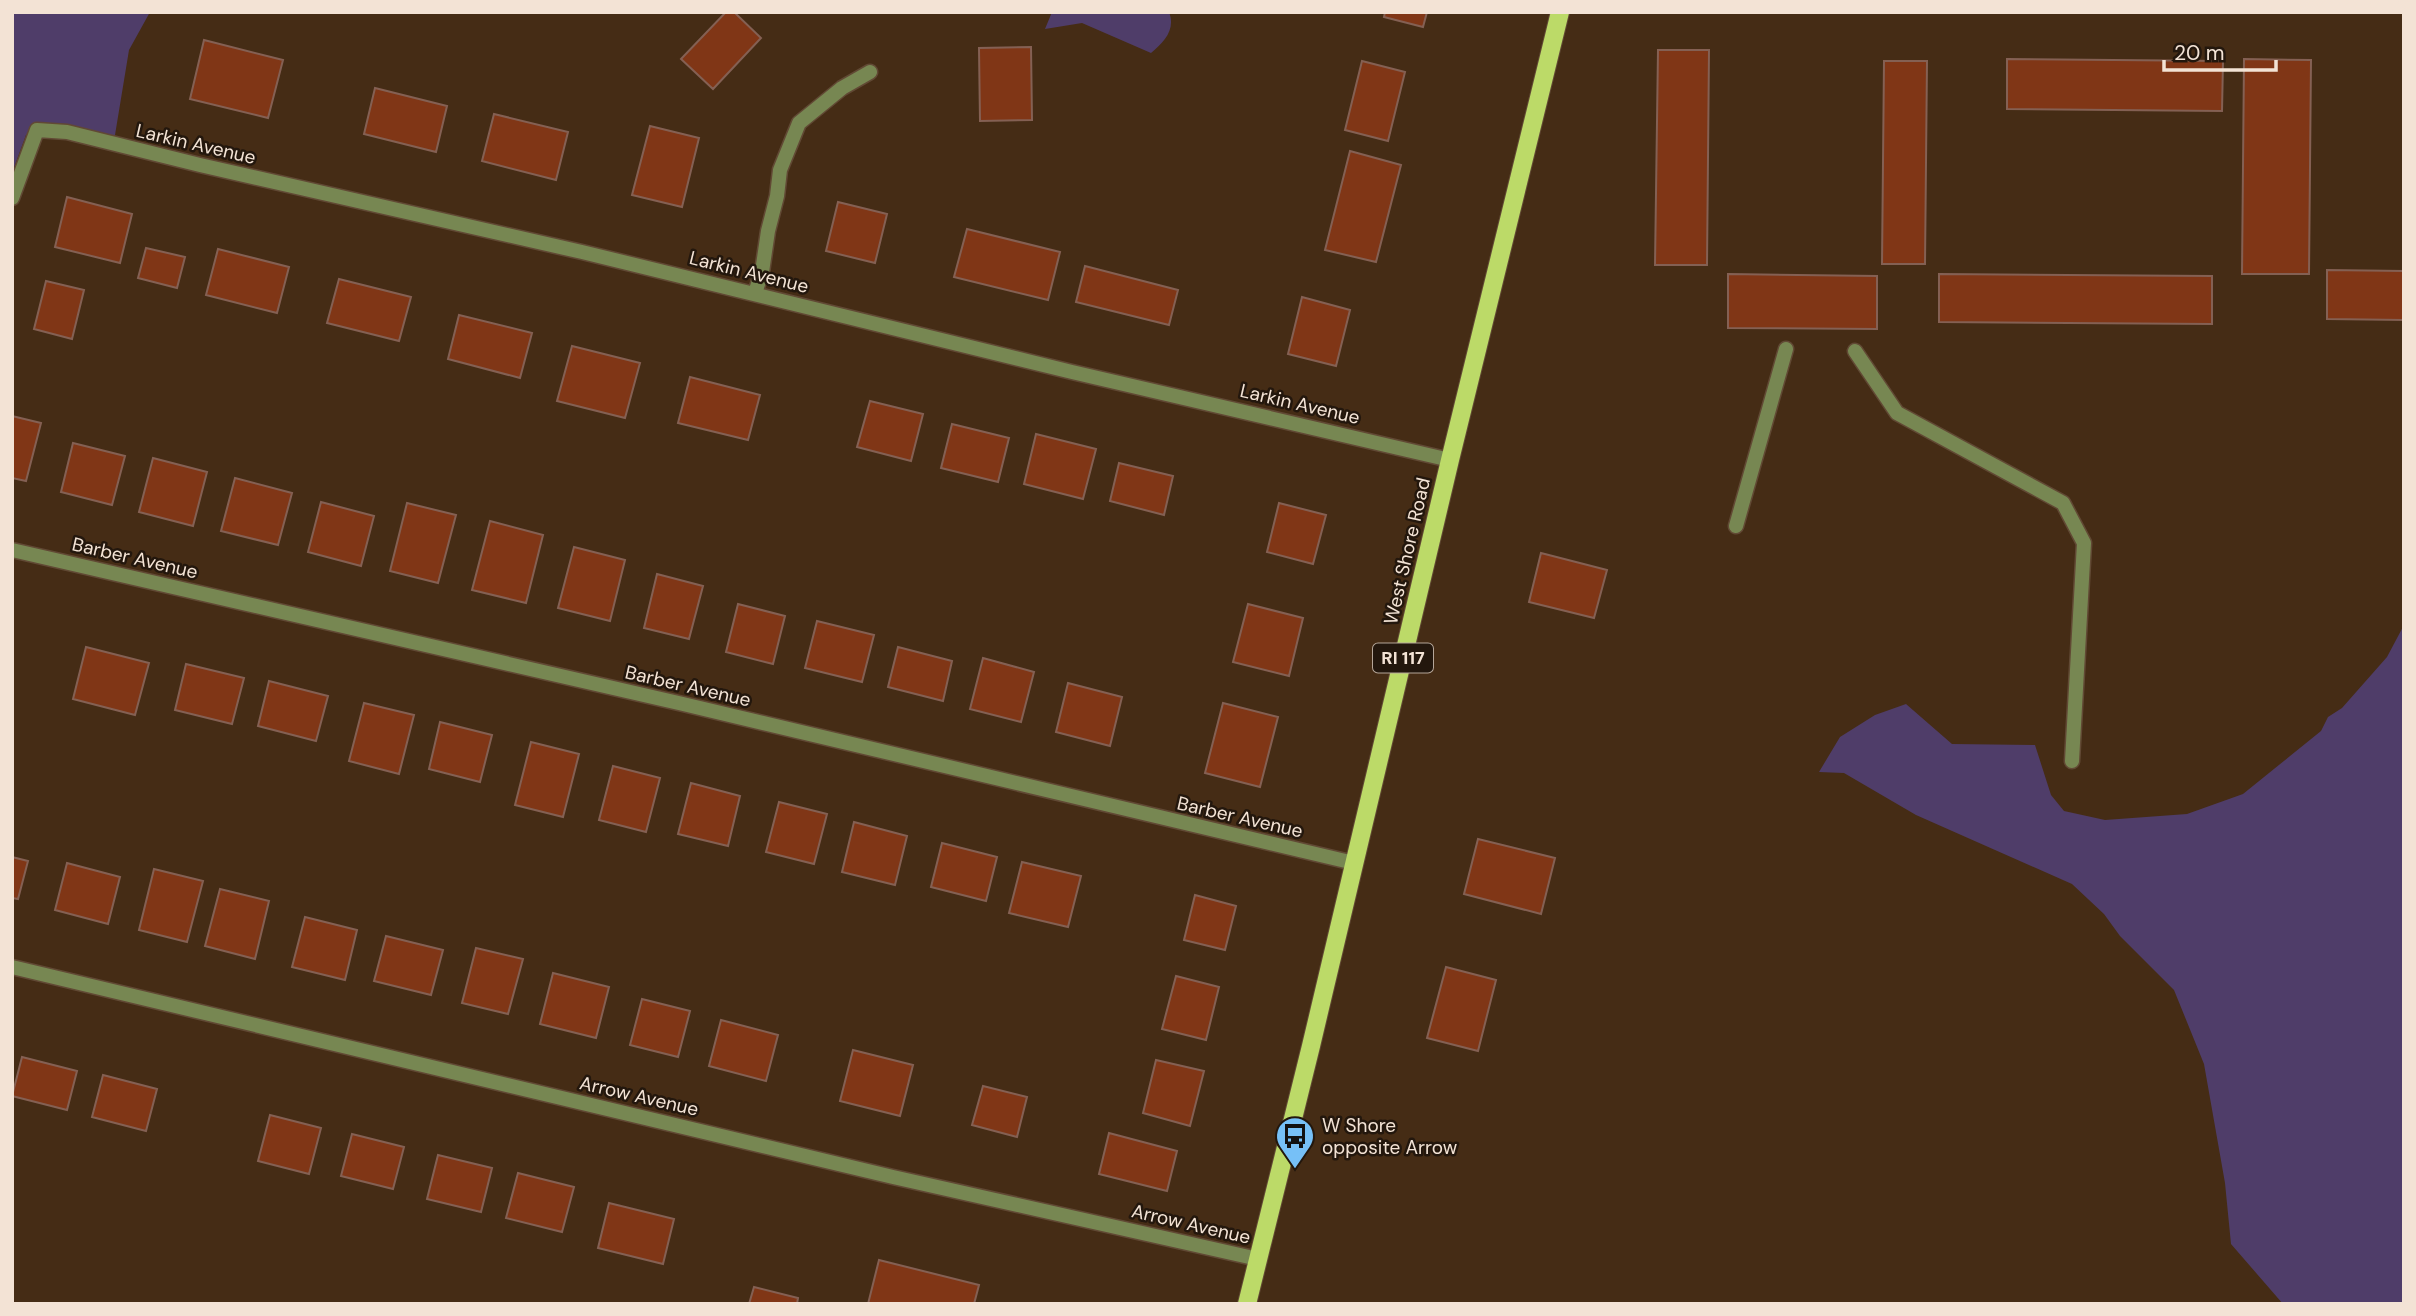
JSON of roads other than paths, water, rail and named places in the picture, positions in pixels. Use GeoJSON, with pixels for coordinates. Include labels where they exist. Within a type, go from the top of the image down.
{"type":"FeatureCollection","features":[{"type":"Feature","properties":{"kind":"main road","name":"West Shore Road"},"geometry":{"type":"LineString","coordinates":[[1247,1304],[1560,12]]}},
{"type":"Feature","properties":{"kind":"street"},"geometry":{"type":"LineString","coordinates":[[755,293],[762,272],[780,170],[799,123],[842,88],[870,72]]}},
{"type":"Feature","properties":{"kind":"street","name":"Larkin Avenue"},"geometry":{"type":"LineString","coordinates":[[12,198],[37,130],[67,132],[213,169],[755,293],[1073,372],[1450,460]]}},
{"type":"Feature","properties":{"kind":"street"},"geometry":{"type":"LineString","coordinates":[[1736,526],[1786,349]]}},
{"type":"Feature","properties":{"kind":"street"},"geometry":{"type":"LineString","coordinates":[[1855,351],[1897,413],[2063,503],[2079,533],[2084,543],[2072,761]]}},
{"type":"Feature","properties":{"kind":"street","name":"Barber Avenue"},"geometry":{"type":"LineString","coordinates":[[12,550],[670,701],[1354,863]]}},
{"type":"Feature","properties":{"kind":"street","name":"Arrow Avenue"},"geometry":{"type":"LineString","coordinates":[[12,967],[866,1171],[1258,1259]]}},
{"type":"Feature","properties":{"kind":"place","name":"W Shore opposite Arrow"},"geometry":{"type":"Point","coordinates":[1295,1170]}}]}
